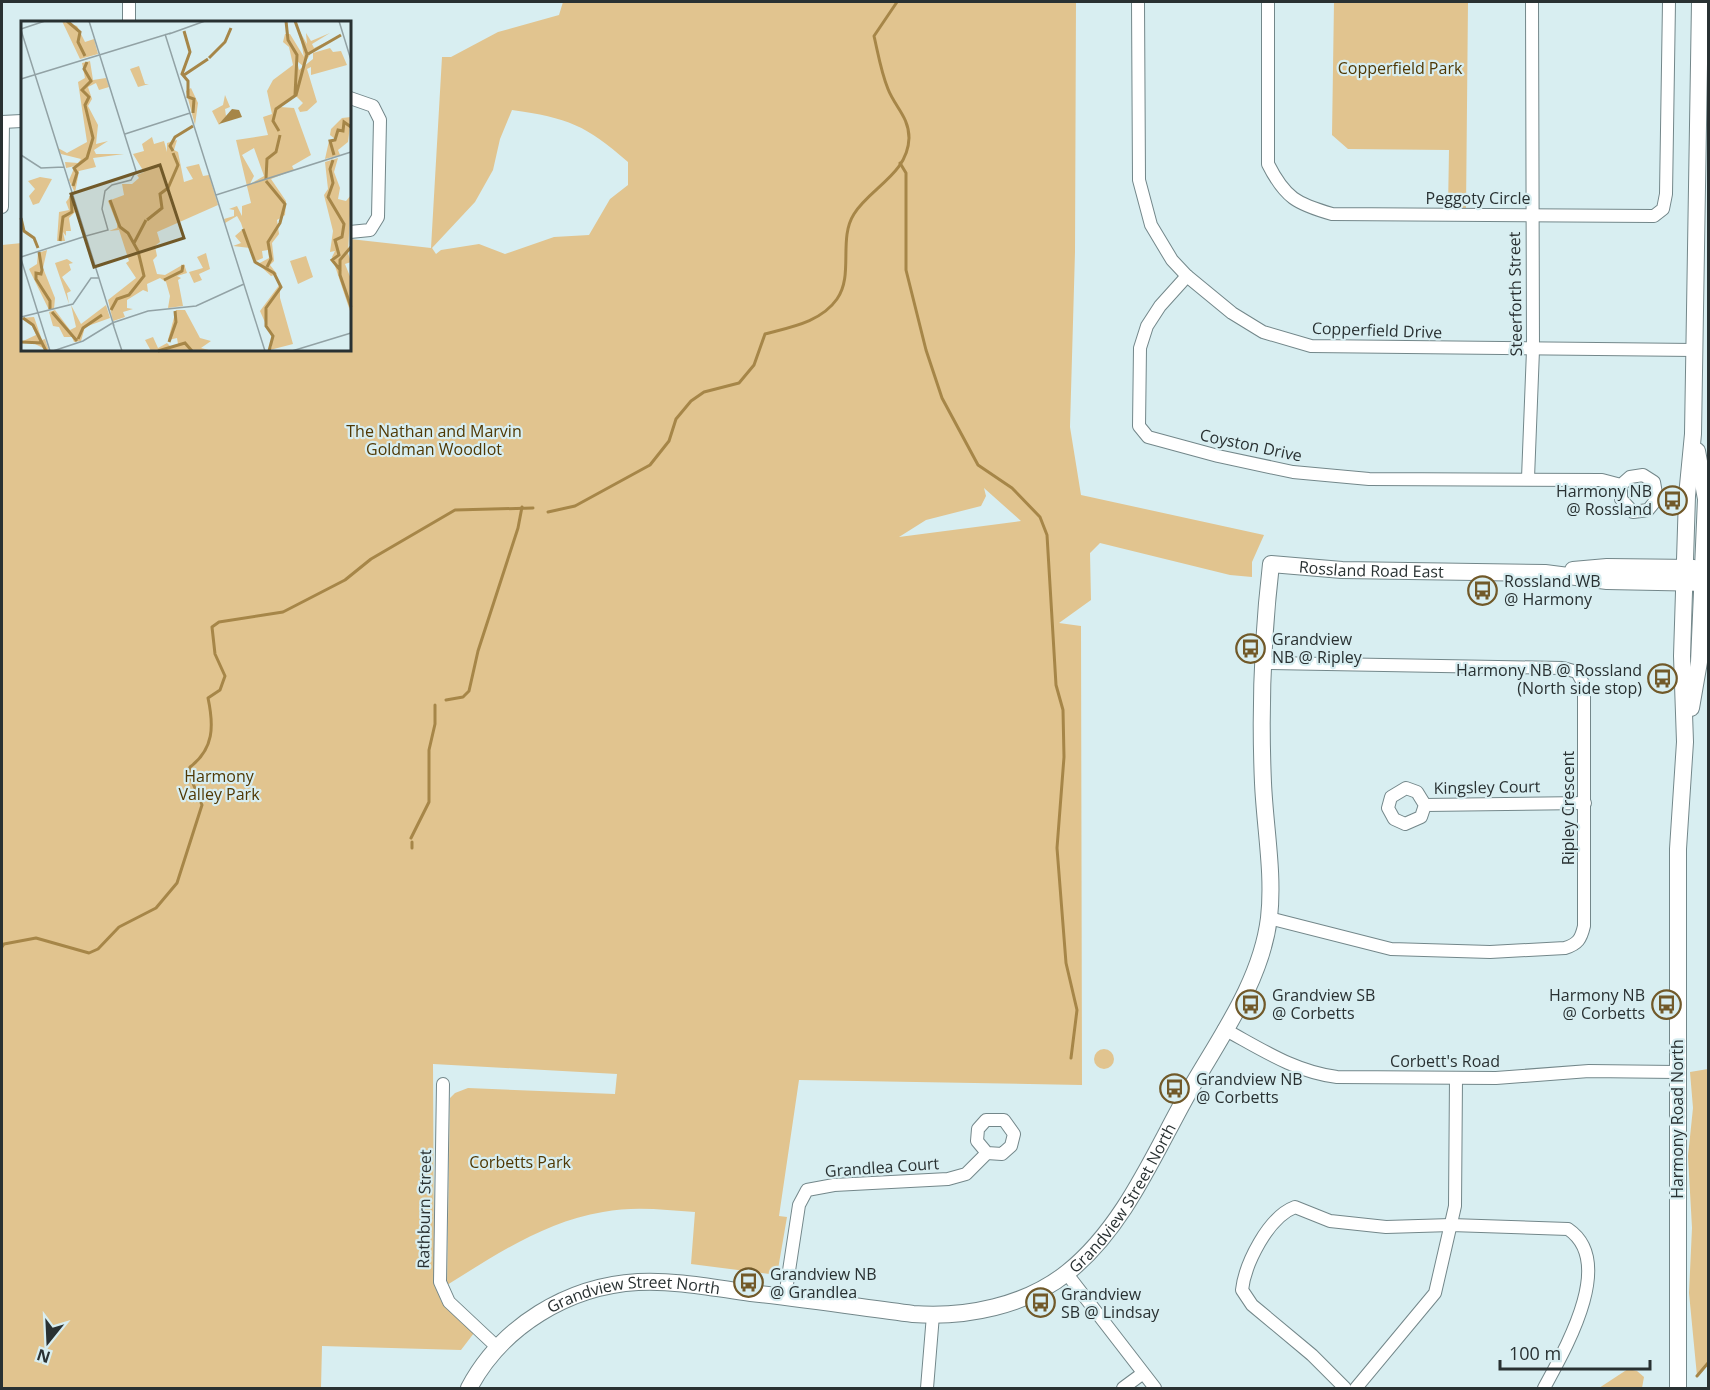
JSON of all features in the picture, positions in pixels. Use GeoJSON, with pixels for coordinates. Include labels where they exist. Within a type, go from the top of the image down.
{"type":"FeatureCollection","features":[{"type":"Feature","properties":{"kind":"street"},"geometry":{"type":"LineString","coordinates":[[129,2],[129,21]]}},
{"type":"Feature","properties":{"kind":"street","name":"Copperfield Drive"},"geometry":{"type":"LineString","coordinates":[[1138,2],[1138,180],[1151,225],[1172,260],[1187,276],[1232,313],[1263,332],[1311,346],[1695,350]]}},
{"type":"Feature","properties":{"kind":"street","name":"Peggoty Circle"},"geometry":{"type":"LineString","coordinates":[[1268,2],[1268,164],[1279,186],[1299,204],[1332,214],[1654,216],[1663,209],[1666,194],[1669,2]]}},
{"type":"Feature","properties":{"kind":"street","name":"Steerforth Street"},"geometry":{"type":"LineString","coordinates":[[1528,478],[1533,350],[1532,2]]}},
{"type":"Feature","properties":{"kind":"street","name":"Harmony Road North"},"geometry":{"type":"LineString","coordinates":[[1678,1389],[1676,1072],[1678,849],[1685,742],[1682,656],[1684,575],[1687,496],[1693,434],[1700,2]]}},
{"type":"Feature","properties":{"kind":"street"},"geometry":{"type":"LineString","coordinates":[[351,98],[373,106],[380,120],[378,217],[370,230],[351,232]]}},
{"type":"Feature","properties":{"kind":"street"},"geometry":{"type":"LineString","coordinates":[[2,207],[2,122],[21,120]]}},
{"type":"Feature","properties":{"kind":"street","name":"Coyston Drive"},"geometry":{"type":"LineString","coordinates":[[1187,276],[1160,306],[1147,326],[1140,348],[1139,426],[1148,437],[1218,456],[1293,472],[1369,479],[1602,480],[1620,485]]}},
{"type":"Feature","properties":{"kind":"street","name":"Harmony Road North"},"geometry":{"type":"LineString","coordinates":[[1685,742],[1699,662],[1706,576],[1706,499],[1693,434]]}},
{"type":"Feature","properties":{"kind":"street","name":"Rossland Road East"},"geometry":{"type":"LineString","coordinates":[[1270,564],[1342,570],[1545,573],[1607,581],[1684,575],[1706,576]]}},
{"type":"Feature","properties":{"kind":"street","name":"Grandview Street North"},"geometry":{"type":"LineString","coordinates":[[469,1389],[497,1347],[549,1306],[613,1284],[660,1282],[933,1315],[954,1315],[999,1306],[1033,1292],[1067,1274],[1093,1248],[1122,1211],[1258,964],[1269,918],[1263,770],[1270,564]]}},
{"type":"Feature","properties":{"kind":"street","name":"Ripley Crescent"},"geometry":{"type":"LineString","coordinates":[[1265,663],[1563,668],[1577,672],[1584,686],[1584,926],[1582,937],[1576,944],[1565,948],[1490,952],[1391,949],[1269,918]]}},
{"type":"Feature","properties":{"kind":"street","name":"Kingsley Court"},"geometry":{"type":"LineString","coordinates":[[1425,805],[1585,803]]}},
{"type":"Feature","properties":{"kind":"street","name":"Corbett's Road"},"geometry":{"type":"LineString","coordinates":[[1224,1029],[1284,1063],[1319,1075],[1456,1078],[1589,1071],[1676,1072]]}},
{"type":"Feature","properties":{"kind":"street"},"geometry":{"type":"LineString","coordinates":[[1356,1389],[1435,1293],[1455,1206],[1456,1078]]}},
{"type":"Feature","properties":{"kind":"street","name":"Rathburn Street"},"geometry":{"type":"LineString","coordinates":[[443,1084],[440,1282],[450,1302],[497,1347]]}},
{"type":"Feature","properties":{"kind":"street","name":"Grandlea Court"},"geometry":{"type":"LineString","coordinates":[[785,1297],[799,1205],[807,1190],[834,1185],[958,1177],[975,1168],[987,1153]]}},
{"type":"Feature","properties":{"kind":"street"},"geometry":{"type":"LineString","coordinates":[[1345,1389],[1312,1355],[1252,1305],[1242,1290],[1244,1276],[1269,1227],[1286,1210],[1295,1207],[1330,1221],[1386,1227],[1451,1225],[1568,1229],[1578,1236],[1585,1248],[1587,1263],[1584,1299],[1572,1334],[1544,1389]]}},
{"type":"Feature","properties":{"kind":"street"},"geometry":{"type":"LineString","coordinates":[[1067,1274],[1155,1389]]}},
{"type":"Feature","properties":{"kind":"street"},"geometry":{"type":"LineString","coordinates":[[927,1389],[933,1315]]}},
{"type":"Feature","properties":{"kind":"street"},"geometry":{"type":"LineString","coordinates":[[1123,1389],[1142,1374]]}},
{"type":"Feature","properties":{"kind":"green space"},"geometry":{"type":"Polygon","coordinates":[[[563,2],[1076,2],[1075,252],[1070,427],[1081,495],[1264,535],[1252,562],[1252,577],[1230,575],[1100,543],[1090,553],[1091,600],[1059,623],[1081,626],[1082,1085],[799,1080],[779,1216],[787,1217],[777,1275],[691,1264],[695,1212],[638,1209],[603,1212],[561,1223],[522,1241],[447,1285],[450,1098],[455,1093],[468,1088],[615,1094],[617,1074],[433,1064],[434,1278],[441,1301],[474,1333],[461,1350],[322,1346],[321,1388],[2,1388],[2,245],[21,243],[21,351],[351,351],[351,239],[431,248],[442,57],[451,57],[498,32],[559,15],[563,2]],[[512,110],[500,139],[493,170],[475,202],[432,248],[436,254],[441,250],[479,244],[505,254],[554,237],[589,235],[610,199],[628,185],[628,162],[588,131],[548,116],[512,110]],[[984,488],[986,496],[981,506],[926,520],[899,537],[1021,521],[984,488]]]}},
{"type":"Feature","properties":{"kind":"green space","name":"Copperfield Park"},"geometry":{"type":"Polygon","coordinates":[[[1334,2],[1468,2],[1466,209],[1448,209],[1449,150],[1348,149],[1332,135],[1334,2]]]}},
{"type":"Feature","properties":{"kind":"green space"},"geometry":{"type":"Polygon","coordinates":[[[1104,1049],[1111,1052],[1114,1059],[1111,1066],[1104,1069],[1097,1066],[1094,1059],[1097,1052],[1104,1049]]]}},
{"type":"Feature","properties":{"kind":"green space"},"geometry":{"type":"Polygon","coordinates":[[[1708,1069],[1708,1363],[1697,1376],[1689,1293],[1692,1228],[1688,1156],[1693,1108],[1690,1072],[1708,1069]]]}},
{"type":"Feature","properties":{"kind":"green space"},"geometry":{"type":"Polygon","coordinates":[[[1628,1369],[1637,1371],[1644,1377],[1642,1388],[1599,1388],[1628,1369]]]}},
{"type":"Feature","properties":{"kind":"waterway"},"geometry":{"type":"LineString","coordinates":[[548,512],[575,506],[650,465],[669,441],[676,419],[691,401],[704,392],[739,383],[754,365],[765,334],[814,318],[823,313],[837,299],[845,279],[849,224],[861,205],[895,171],[907,151],[909,138],[907,124],[886,83],[874,36],[897,2]]}},
{"type":"Feature","properties":{"kind":"waterway"},"geometry":{"type":"LineString","coordinates":[[900,163],[906,173],[906,270],[926,350],[942,398],[978,465],[1012,488],[1040,517],[1047,535],[1056,685],[1063,710],[1064,757],[1057,848],[1066,963],[1077,1010],[1071,1058]]}},
{"type":"Feature","properties":{"kind":"waterway"},"geometry":{"type":"LineString","coordinates":[[446,700],[463,697],[469,691],[478,651],[518,528],[522,507]]}},
{"type":"Feature","properties":{"kind":"waterway"},"geometry":{"type":"LineString","coordinates":[[2,947],[4,944],[36,938],[89,953],[98,949],[119,927],[156,908],[177,883],[202,805],[189,774],[190,767],[204,753],[208,745],[211,727],[208,698],[220,690],[225,676],[215,654],[212,627],[219,622],[283,612],[345,580],[371,559],[455,510],[533,508]]}},
{"type":"Feature","properties":{"kind":"waterway"},"geometry":{"type":"LineString","coordinates":[[411,838],[429,802],[429,750],[435,724],[435,705]]}},
{"type":"Feature","properties":{"kind":"waterway"},"geometry":{"type":"LineString","coordinates":[[412,842],[412,848]]}},
{"type":"Feature","properties":{"kind":"waterway"},"geometry":{"type":"LineString","coordinates":[[1697,1376],[1708,1363]]}},
{"type":"Feature","properties":{"kind":"place","name":"Harmony NB @ Rossland"},"geometry":{"type":"Point","coordinates":[1673,500]}},
{"type":"Feature","properties":{"kind":"place","name":"Rossland WB @ Harmony"},"geometry":{"type":"Point","coordinates":[1483,590]}},
{"type":"Feature","properties":{"kind":"place","name":"Grandview NB @ Ripley"},"geometry":{"type":"Point","coordinates":[1251,648]}},
{"type":"Feature","properties":{"kind":"place","name":"Harmony NB @ Rossland (North side stop)"},"geometry":{"type":"Point","coordinates":[1663,679]}},
{"type":"Feature","properties":{"kind":"place","name":"Grandview SB @ Corbetts"},"geometry":{"type":"Point","coordinates":[1251,1004]}},
{"type":"Feature","properties":{"kind":"place","name":"Harmony NB @ Corbetts"},"geometry":{"type":"Point","coordinates":[1666,1004]}},
{"type":"Feature","properties":{"kind":"place","name":"Grandview NB @ Corbetts"},"geometry":{"type":"Point","coordinates":[1175,1088]}},
{"type":"Feature","properties":{"kind":"place","name":"Grandview NB @ Grandlea"},"geometry":{"type":"Point","coordinates":[749,1283]}},
{"type":"Feature","properties":{"kind":"place","name":"Grandview SB @ Lindsay"},"geometry":{"type":"Point","coordinates":[1040,1303]}},
{"type":"Feature","properties":{"kind":"park label","name":"The Nathan and Marvin Goldman Woodlot"},"geometry":{"type":"Point","coordinates":[434,440]}},
{"type":"Feature","properties":{"kind":"park label","name":"Harmony Valley Park"},"geometry":{"type":"Point","coordinates":[219,785]}},
{"type":"Feature","properties":{"kind":"park label","name":"Corbetts Park"},"geometry":{"type":"Point","coordinates":[520,1162]}}]}
